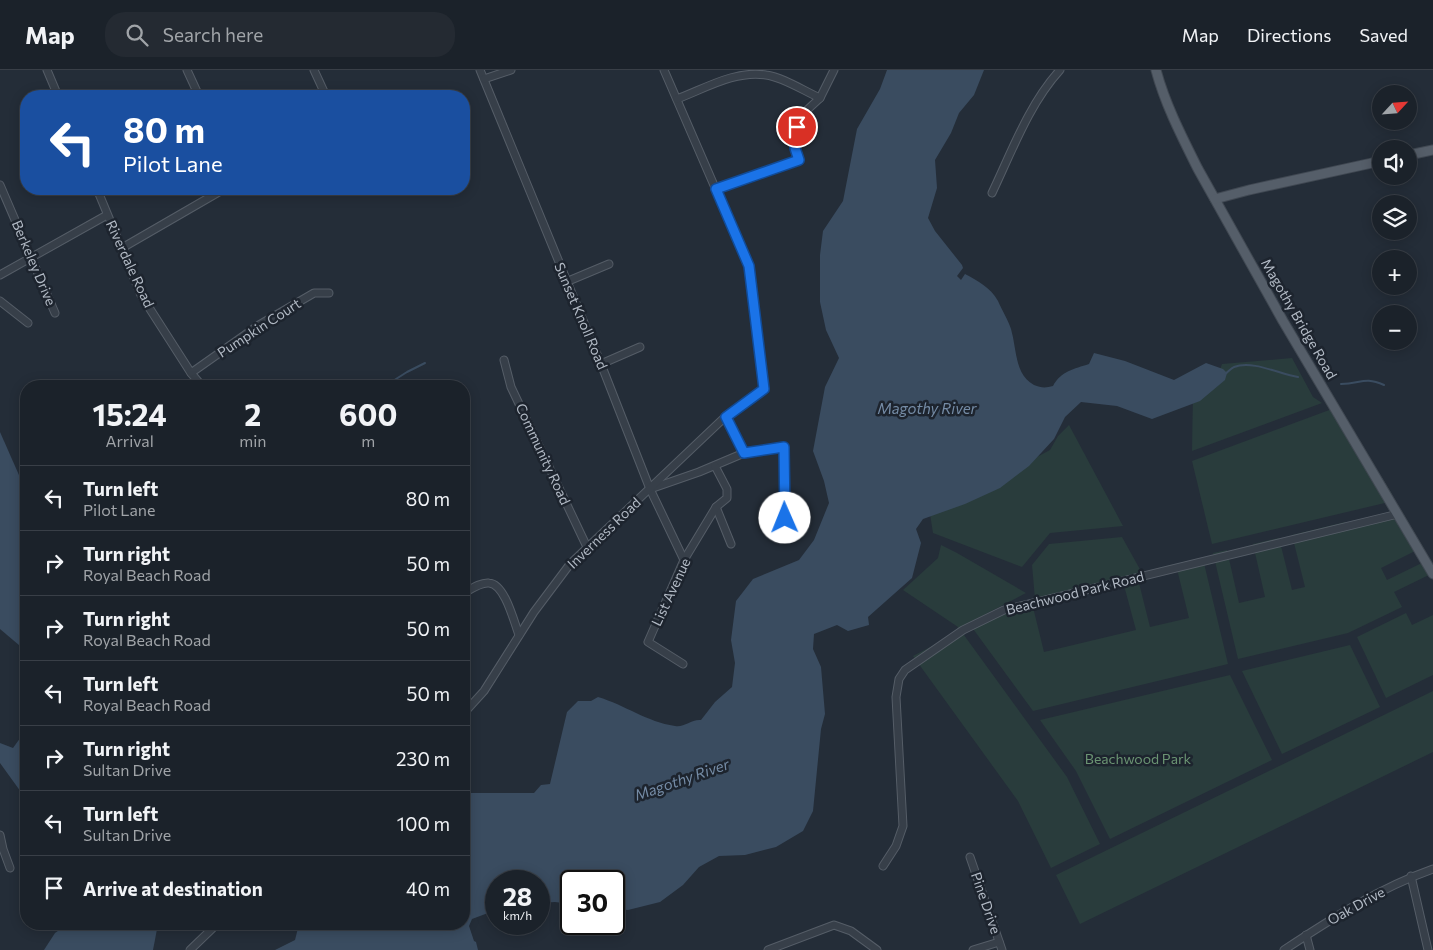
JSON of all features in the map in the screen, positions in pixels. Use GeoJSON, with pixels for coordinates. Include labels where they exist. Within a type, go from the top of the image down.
{"type":"FeatureCollection","features":[{"type":"Feature","properties":{"kind":"main road","name":"Magothy Bridge Road"},"geometry":{"type":"LineString","coordinates":[[1156,70],[1159,82],[1188,148],[1215,199],[1283,322],[1433,574]]}},
{"type":"Feature","properties":{"kind":"main road"},"geometry":{"type":"LineString","coordinates":[[1417,153],[1433,150]]}},
{"type":"Feature","properties":{"kind":"main road"},"geometry":{"type":"LineString","coordinates":[[1215,199],[1372,163]]}},
{"type":"Feature","properties":{"kind":"street"},"geometry":{"type":"LineString","coordinates":[[47,70],[55,90]]}},
{"type":"Feature","properties":{"kind":"street"},"geometry":{"type":"LineString","coordinates":[[187,70],[196,90]]}},
{"type":"Feature","properties":{"kind":"street"},"geometry":{"type":"LineString","coordinates":[[314,70],[323,90]]}},
{"type":"Feature","properties":{"kind":"street","name":"Sunset Knoll Road"},"geometry":{"type":"LineString","coordinates":[[480,70],[601,364],[650,489],[684,560]]}},
{"type":"Feature","properties":{"kind":"street"},"geometry":{"type":"LineString","coordinates":[[484,79],[511,70]]}},
{"type":"Feature","properties":{"kind":"street"},"geometry":{"type":"LineString","coordinates":[[664,70],[716,189],[799,160],[795,148],[797,127],[806,111],[820,98],[834,70]]}},
{"type":"Feature","properties":{"kind":"street"},"geometry":{"type":"LineString","coordinates":[[992,192],[1036,102],[1047,84],[1060,70]]}},
{"type":"Feature","properties":{"kind":"street"},"geometry":{"type":"LineString","coordinates":[[676,99],[740,75],[767,75],[820,98]]}},
{"type":"Feature","properties":{"kind":"street","name":"Berkeley Drive"},"geometry":{"type":"LineString","coordinates":[[0,185],[55,313]]}},
{"type":"Feature","properties":{"kind":"street","name":"Inverness Road"},"geometry":{"type":"LineString","coordinates":[[470,706],[484,691],[519,635],[570,564],[726,417],[764,389],[749,266],[716,189]]}},
{"type":"Feature","properties":{"kind":"street","name":"Riverdale Road"},"geometry":{"type":"LineString","coordinates":[[100,195],[144,301],[197,380]]}},
{"type":"Feature","properties":{"kind":"street"},"geometry":{"type":"LineString","coordinates":[[122,248],[214,195]]}},
{"type":"Feature","properties":{"kind":"street"},"geometry":{"type":"LineString","coordinates":[[0,275],[108,215]]}},
{"type":"Feature","properties":{"kind":"street"},"geometry":{"type":"LineString","coordinates":[[566,282],[609,264]]}},
{"type":"Feature","properties":{"kind":"street","name":"Pumpkin Court"},"geometry":{"type":"LineString","coordinates":[[191,373],[259,325],[314,293],[329,293]]}},
{"type":"Feature","properties":{"kind":"street"},"geometry":{"type":"LineString","coordinates":[[0,301],[28,323]]}},
{"type":"Feature","properties":{"kind":"street"},"geometry":{"type":"LineString","coordinates":[[601,364],[640,347]]}},
{"type":"Feature","properties":{"kind":"street","name":"Community Road"},"geometry":{"type":"LineString","coordinates":[[504,360],[511,387],[587,547]]}},
{"type":"Feature","properties":{"kind":"street"},"geometry":{"type":"LineString","coordinates":[[726,417],[744,453]]}},
{"type":"Feature","properties":{"kind":"street"},"geometry":{"type":"LineString","coordinates":[[650,489],[715,466],[744,453],[784,447],[785,518]]}},
{"type":"Feature","properties":{"kind":"street","name":"List Avenue"},"geometry":{"type":"LineString","coordinates":[[682,664],[648,642],[684,560],[716,507],[728,494],[715,466]]}},
{"type":"Feature","properties":{"kind":"street"},"geometry":{"type":"LineString","coordinates":[[716,507],[731,544]]}},
{"type":"Feature","properties":{"kind":"street","name":"Beachwood Park Road"},"geometry":{"type":"LineString","coordinates":[[883,866],[896,846],[902,826],[896,697],[899,679],[905,670],[930,652],[963,630],[1004,610],[1398,514]]}},
{"type":"Feature","properties":{"kind":"street"},"geometry":{"type":"LineString","coordinates":[[470,590],[487,582],[500,588],[519,635]]}},
{"type":"Feature","properties":{"kind":"street"},"geometry":{"type":"LineString","coordinates":[[0,835],[10,868]]}},
{"type":"Feature","properties":{"kind":"street","name":"Pine Drive"},"geometry":{"type":"LineString","coordinates":[[970,857],[1002,950]]}},
{"type":"Feature","properties":{"kind":"street","name":"Oak Drive"},"geometry":{"type":"LineString","coordinates":[[1284,950],[1355,904],[1411,876],[1433,869]]}},
{"type":"Feature","properties":{"kind":"street"},"geometry":{"type":"LineString","coordinates":[[1411,876],[1428,950]]}},
{"type":"Feature","properties":{"kind":"street"},"geometry":{"type":"LineString","coordinates":[[768,950],[834,926],[840,926],[851,931],[877,950]]}},
{"type":"Feature","properties":{"kind":"street"},"geometry":{"type":"LineString","coordinates":[[190,950],[211,930]]}},
{"type":"Feature","properties":{"kind":"street"},"geometry":{"type":"LineString","coordinates":[[1306,935],[1310,950]]}},
{"type":"Feature","properties":{"kind":"street"},"geometry":{"type":"LineString","coordinates":[[972,950],[999,942]]}},
{"type":"Feature","properties":{"kind":"green space"},"geometry":{"type":"Polygon","coordinates":[[[1292,358],[1313,397],[1322,403],[1192,451],[1193,392],[1213,388],[1222,364],[1292,358]]]}},
{"type":"Feature","properties":{"kind":"green space"},"geometry":{"type":"Polygon","coordinates":[[[1332,409],[1345,418],[1392,494],[1389,502],[1212,544],[1192,461],[1332,409]]]}},
{"type":"Feature","properties":{"kind":"green space"},"geometry":{"type":"Polygon","coordinates":[[[1069,425],[1123,526],[1050,533],[1022,567],[933,533],[930,514],[1050,450],[1058,436],[1069,425]]]}},
{"type":"Feature","properties":{"kind":"green space"},"geometry":{"type":"Polygon","coordinates":[[[1397,513],[1404,515],[1423,547],[1381,568],[1387,580],[1430,559],[1433,564],[1433,573],[1394,592],[1402,607],[1348,633],[1238,659],[1213,553],[1227,550],[1239,603],[1265,597],[1253,544],[1279,538],[1292,590],[1305,587],[1292,535],[1345,522],[1345,525],[1397,513]]]}},
{"type":"Feature","properties":{"kind":"green space"},"geometry":{"type":"Polygon","coordinates":[[[1122,537],[1142,573],[1137,575],[1150,627],[1189,618],[1176,565],[1203,559],[1228,664],[1033,711],[971,626],[1018,603],[1031,599],[1044,652],[1136,630],[1122,578],[1035,599],[1032,565],[1049,544],[1122,537]]]}},
{"type":"Feature","properties":{"kind":"green space"},"geometry":{"type":"Polygon","coordinates":[[[941,545],[1026,593],[957,629],[958,627],[903,590],[938,558],[941,545]]]}},
{"type":"Feature","properties":{"kind":"green space"},"geometry":{"type":"Polygon","coordinates":[[[1406,613],[1412,625],[1433,615],[1433,675],[1386,698],[1357,637],[1406,613]]]}},
{"type":"Feature","properties":{"kind":"green space","name":"Beachwood Park"},"geometry":{"type":"Polygon","coordinates":[[[961,631],[1067,777],[1100,844],[1051,868],[1018,801],[913,656],[961,631]]]}},
{"type":"Feature","properties":{"kind":"green space"},"geometry":{"type":"Polygon","coordinates":[[[1350,645],[1380,707],[1282,754],[1242,671],[1350,645]]]}},
{"type":"Feature","properties":{"kind":"green space","name":"Beachwood Park"},"geometry":{"type":"Polygon","coordinates":[[[1230,675],[1272,760],[1110,839],[1076,771],[1040,720],[1230,675]]]}},
{"type":"Feature","properties":{"kind":"green space","name":"Beachwood Park"},"geometry":{"type":"Polygon","coordinates":[[[1433,691],[1433,752],[1080,924],[1056,875],[1433,691]]]}},
{"type":"Feature","properties":{"kind":"water","name":"Magothy River"},"geometry":{"type":"Polygon","coordinates":[[[887,70],[984,70],[974,95],[959,113],[951,133],[935,160],[937,188],[928,218],[935,231],[962,265],[963,268],[957,276],[961,280],[965,274],[979,282],[998,301],[1011,329],[1017,360],[1023,374],[1034,385],[1039,387],[1053,386],[1064,374],[1089,364],[1094,353],[1125,361],[1174,380],[1206,363],[1223,369],[1227,373],[1225,380],[1200,401],[1152,419],[1117,406],[1081,402],[1065,417],[1054,439],[1029,466],[1000,488],[965,504],[923,519],[916,529],[921,543],[912,578],[868,617],[869,625],[848,631],[837,625],[814,634],[813,649],[821,667],[825,714],[821,729],[813,811],[803,831],[776,847],[745,855],[719,856],[699,867],[683,885],[660,902],[628,910],[625,910],[625,870],[560,870],[560,903],[550,902],[550,870],[485,870],[485,914],[472,919],[470,924],[470,793],[534,793],[541,785],[550,784],[567,712],[578,701],[591,701],[598,697],[665,724],[678,726],[701,720],[715,702],[732,687],[735,663],[731,640],[736,601],[753,579],[799,560],[814,540],[829,503],[824,481],[813,451],[825,387],[839,358],[826,330],[820,302],[820,255],[823,231],[843,201],[857,129],[880,89],[887,70]]]}},
{"type":"Feature","properties":{"kind":"water"},"geometry":{"type":"Polygon","coordinates":[[[0,432],[20,477],[20,646],[0,629],[0,432]]]}},
{"type":"Feature","properties":{"kind":"water"},"geometry":{"type":"Polygon","coordinates":[[[20,738],[20,791],[0,763],[0,743],[13,748],[20,738]]]}},
{"type":"Feature","properties":{"kind":"water","name":"Magothy River"},"geometry":{"type":"Polygon","coordinates":[[[470,929],[478,950],[275,950],[295,940],[298,930],[470,929]]]}},
{"type":"Feature","properties":{"kind":"water"},"geometry":{"type":"Polygon","coordinates":[[[59,930],[157,930],[153,950],[44,950],[55,933],[59,930]]]}},
{"type":"Feature","properties":{"kind":"waterway"},"geometry":{"type":"LineString","coordinates":[[394,380],[425,363]]}},
{"type":"Feature","properties":{"kind":"waterway"},"geometry":{"type":"LineString","coordinates":[[1225,374],[1234,367],[1249,365],[1298,377]]}},
{"type":"Feature","properties":{"kind":"waterway"},"geometry":{"type":"LineString","coordinates":[[1341,384],[1372,381],[1384,385]]}},
{"type":"Feature","properties":{"kind":"route"},"geometry":{"type":"LineString","coordinates":[[785,518],[784,447],[744,453],[726,417],[764,389],[749,266],[716,189],[799,160],[795,148],[797,127]]}}]}
